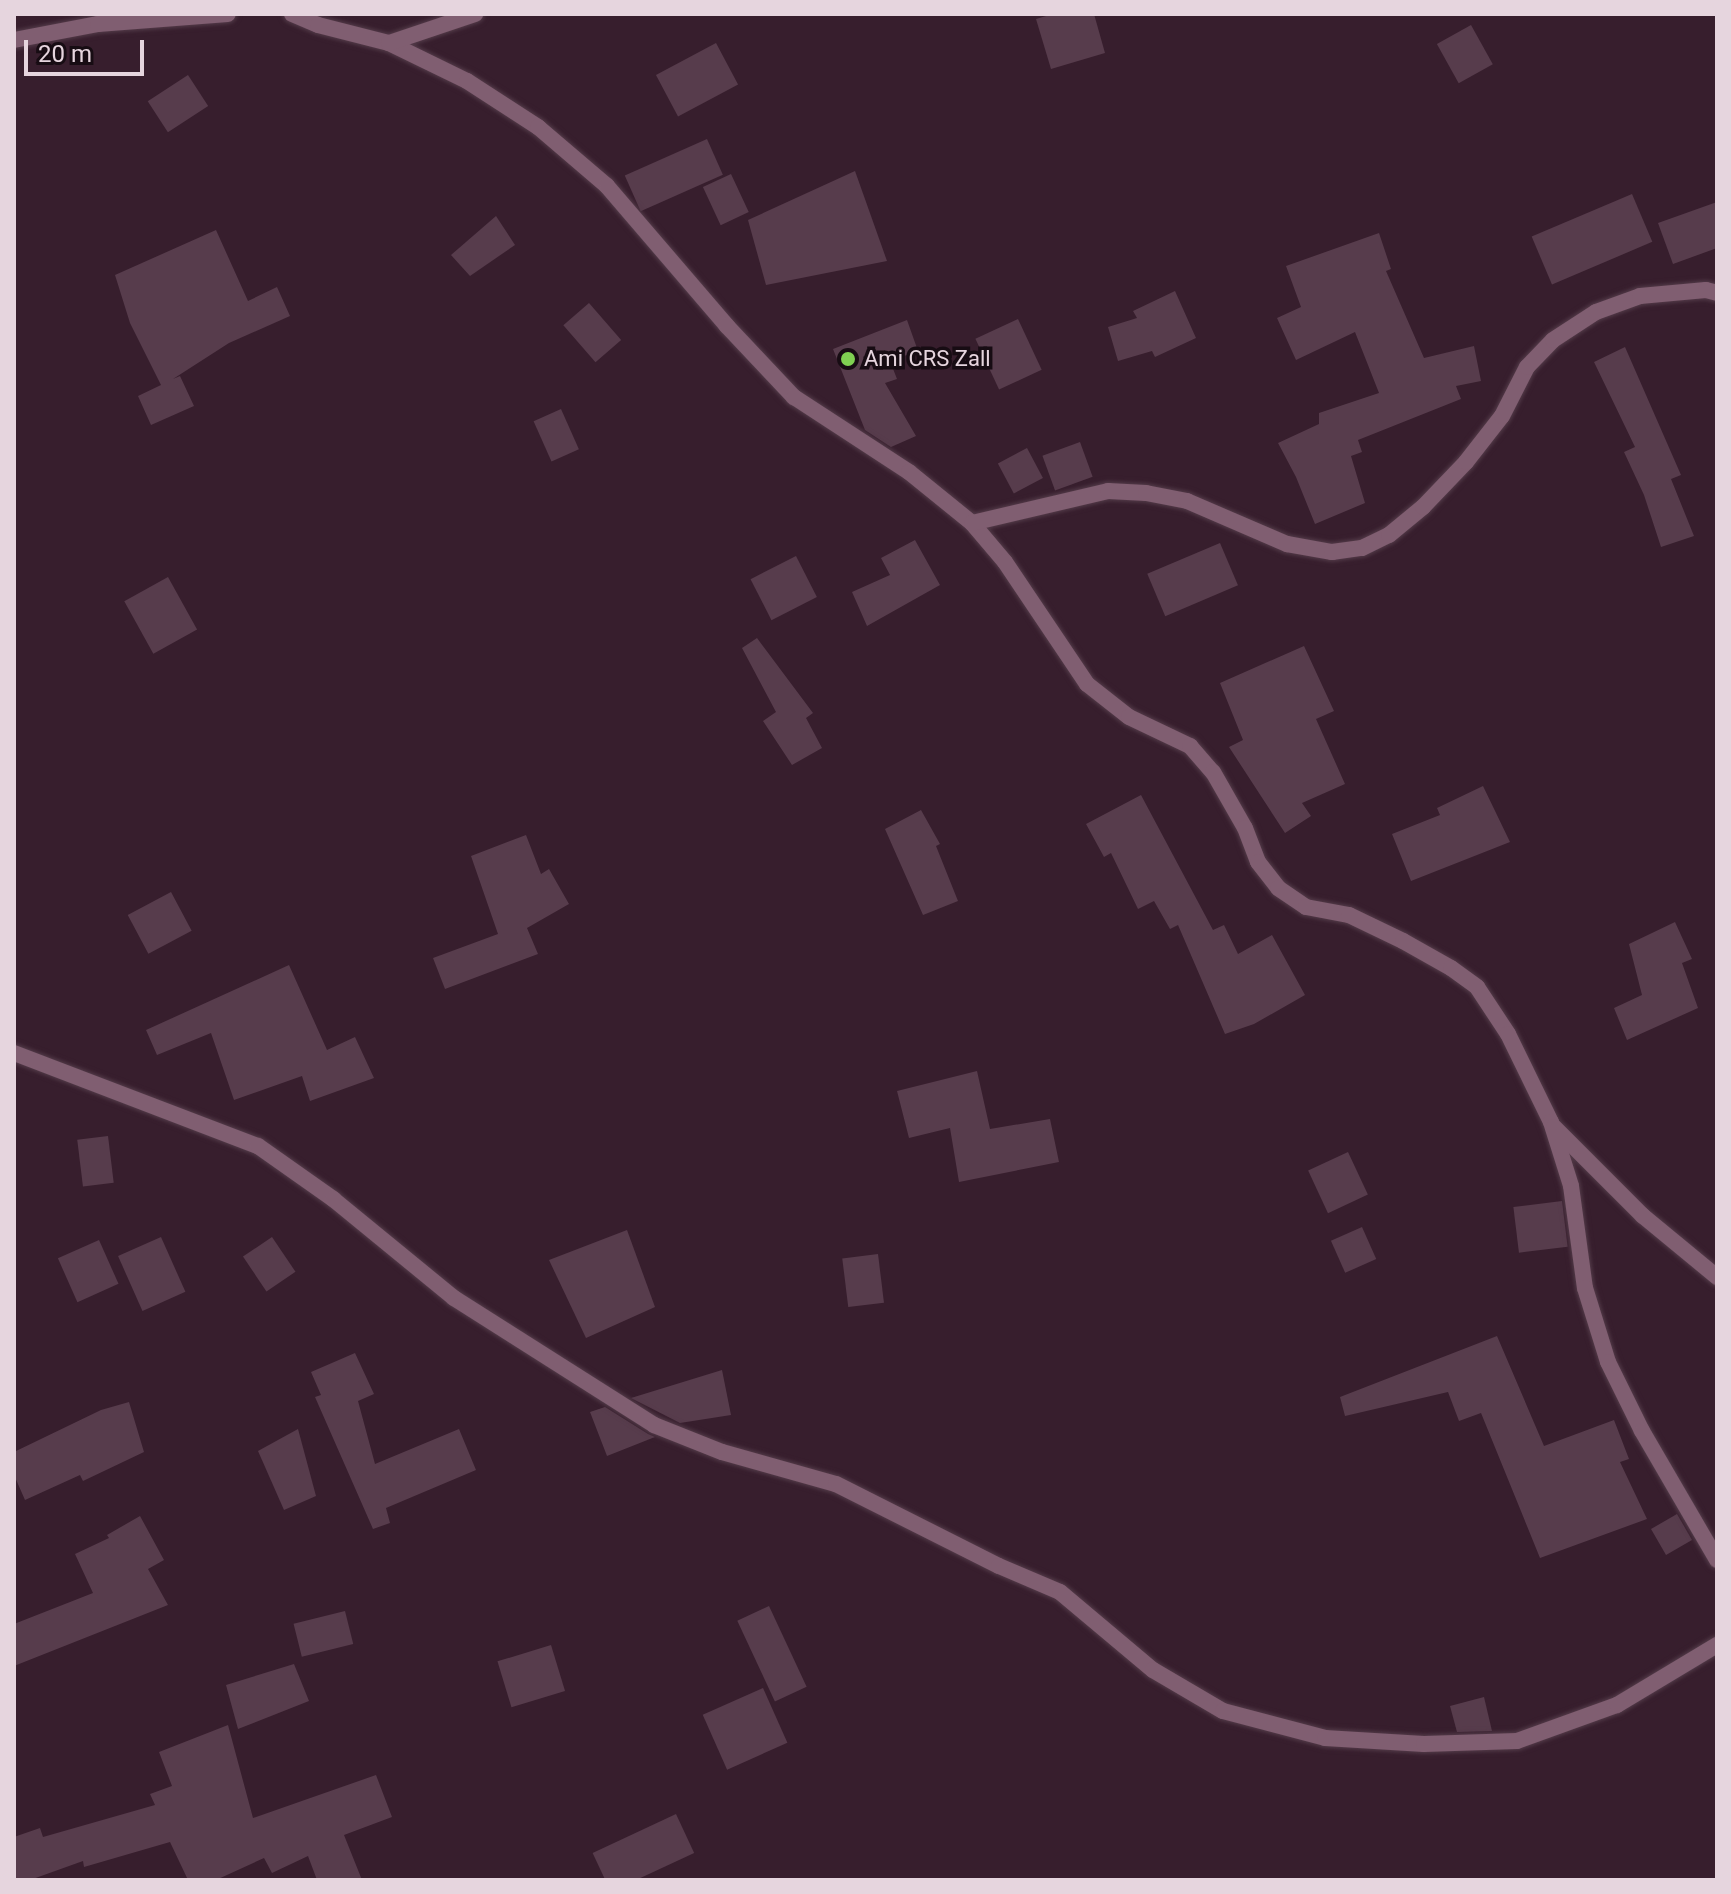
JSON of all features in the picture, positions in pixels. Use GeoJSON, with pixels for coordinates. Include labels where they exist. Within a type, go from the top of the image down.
{"type":"FeatureCollection","features":[{"type":"Feature","properties":{"kind":"street"},"geometry":{"type":"LineString","coordinates":[[14,40],[98,24],[228,14]]}},
{"type":"Feature","properties":{"kind":"street"},"geometry":{"type":"LineString","coordinates":[[292,14],[318,25],[389,43],[467,81],[538,127],[607,186],[727,326],[794,397],[909,472],[972,523],[1005,562],[1087,684],[1129,717],[1190,746],[1213,772],[1245,828],[1258,862],[1278,888],[1306,907],[1349,915],[1403,941],[1477,987],[1508,1034],[1551,1122],[1571,1186],[1585,1288],[1608,1362],[1642,1431],[1717,1560]]}},
{"type":"Feature","properties":{"kind":"street"},"geometry":{"type":"LineString","coordinates":[[389,43],[475,14]]}},
{"type":"Feature","properties":{"kind":"street"},"geometry":{"type":"LineString","coordinates":[[972,523],[1108,491],[1146,493],[1187,501],[1287,544],[1332,552],[1362,548],[1389,535],[1423,507],[1466,462],[1502,416],[1527,367],[1553,340],[1596,312],[1640,296],[1706,290],[1717,293]]}},
{"type":"Feature","properties":{"kind":"street"},"geometry":{"type":"LineString","coordinates":[[14,1053],[258,1146],[333,1199],[454,1298],[654,1425],[722,1452],[836,1484],[999,1566],[1060,1592],[1153,1670],[1223,1711],[1325,1738],[1424,1744],[1517,1741],[1617,1705],[1717,1645]]}},
{"type":"Feature","properties":{"kind":"street"},"geometry":{"type":"LineString","coordinates":[[1551,1122],[1633,1207],[1717,1277]]}},
{"type":"Feature","properties":{"kind":"building"},"geometry":{"type":"Polygon","coordinates":[[[1053,14],[1094,14],[1105,53],[1051,69],[1036,19],[1053,14]]]}},
{"type":"Feature","properties":{"kind":"building"},"geometry":{"type":"Polygon","coordinates":[[[1471,25],[1493,64],[1459,83],[1437,44],[1471,25]]]}},
{"type":"Feature","properties":{"kind":"building"},"geometry":{"type":"Polygon","coordinates":[[[716,43],[738,84],[678,116],[656,75],[716,43]]]}},
{"type":"Feature","properties":{"kind":"building"},"geometry":{"type":"Polygon","coordinates":[[[188,75],[208,106],[168,132],[148,101],[188,75]]]}},
{"type":"Feature","properties":{"kind":"building"},"geometry":{"type":"Polygon","coordinates":[[[707,139],[723,175],[641,211],[625,176],[707,139]]]}},
{"type":"Feature","properties":{"kind":"building"},"geometry":{"type":"Polygon","coordinates":[[[855,171],[887,261],[766,285],[748,220],[855,171]]]}},
{"type":"Feature","properties":{"kind":"building"},"geometry":{"type":"Polygon","coordinates":[[[731,174],[749,212],[721,225],[703,187],[731,174]]]}},
{"type":"Feature","properties":{"kind":"building"},"geometry":{"type":"Polygon","coordinates":[[[1632,194],[1652,242],[1552,284],[1532,237],[1632,194]]]}},
{"type":"Feature","properties":{"kind":"building"},"geometry":{"type":"Polygon","coordinates":[[[1717,202],[1717,248],[1673,264],[1658,223],[1717,202]]]}},
{"type":"Feature","properties":{"kind":"building"},"geometry":{"type":"Polygon","coordinates":[[[496,216],[515,245],[470,276],[451,255],[496,216]]]}},
{"type":"Feature","properties":{"kind":"building"},"geometry":{"type":"Polygon","coordinates":[[[216,230],[248,301],[277,287],[290,316],[229,343],[173,379],[180,376],[194,406],[151,425],[138,396],[161,385],[130,323],[115,275],[216,230]]]}},
{"type":"Feature","properties":{"kind":"building"},"geometry":{"type":"Polygon","coordinates":[[[1379,233],[1391,269],[1386,271],[1424,358],[1474,346],[1481,381],[1456,386],[1461,399],[1358,440],[1362,452],[1351,456],[1365,503],[1315,524],[1278,443],[1319,424],[1319,413],[1379,393],[1355,332],[1296,360],[1277,318],[1301,307],[1286,266],[1379,233]]]}},
{"type":"Feature","properties":{"kind":"building"},"geometry":{"type":"Polygon","coordinates":[[[1175,291],[1196,338],[1155,357],[1152,351],[1118,361],[1108,327],[1137,318],[1133,311],[1175,291]]]}},
{"type":"Feature","properties":{"kind":"building"},"geometry":{"type":"Polygon","coordinates":[[[589,303],[621,340],[595,362],[563,325],[589,303]]]}},
{"type":"Feature","properties":{"kind":"building"},"geometry":{"type":"Polygon","coordinates":[[[1018,319],[1042,370],[999,390],[975,339],[1018,319]]]}},
{"type":"Feature","properties":{"kind":"building"},"geometry":{"type":"Polygon","coordinates":[[[907,320],[918,351],[890,361],[897,379],[885,383],[916,436],[891,447],[865,430],[833,349],[907,320]]]}},
{"type":"Feature","properties":{"kind":"building"},"geometry":{"type":"Polygon","coordinates":[[[1625,347],[1681,475],[1671,479],[1694,536],[1661,547],[1644,495],[1624,452],[1635,447],[1594,362],[1625,347]]]}},
{"type":"Feature","properties":{"kind":"building"},"geometry":{"type":"Polygon","coordinates":[[[561,409],[579,449],[551,461],[534,421],[561,409]]]}},
{"type":"Feature","properties":{"kind":"building"},"geometry":{"type":"Polygon","coordinates":[[[1080,442],[1093,477],[1055,490],[1042,456],[1080,442]]]}},
{"type":"Feature","properties":{"kind":"building"},"geometry":{"type":"Polygon","coordinates":[[[1027,448],[1043,478],[1014,494],[998,463],[1027,448]]]}},
{"type":"Feature","properties":{"kind":"building"},"geometry":{"type":"Polygon","coordinates":[[[915,540],[940,585],[867,626],[852,592],[890,575],[881,558],[915,540]]]}},
{"type":"Feature","properties":{"kind":"building"},"geometry":{"type":"Polygon","coordinates":[[[1220,543],[1238,585],[1165,616],[1147,574],[1220,543]]]}},
{"type":"Feature","properties":{"kind":"building"},"geometry":{"type":"Polygon","coordinates":[[[796,556],[817,597],[771,620],[751,579],[796,556]]]}},
{"type":"Feature","properties":{"kind":"building"},"geometry":{"type":"Polygon","coordinates":[[[168,577],[197,629],[153,654],[124,601],[168,577]]]}},
{"type":"Feature","properties":{"kind":"building"},"geometry":{"type":"Polygon","coordinates":[[[757,638],[813,713],[806,718],[822,748],[792,765],[763,721],[776,712],[742,648],[757,638]]]}},
{"type":"Feature","properties":{"kind":"building"},"geometry":{"type":"Polygon","coordinates":[[[1304,646],[1334,711],[1316,719],[1345,784],[1302,803],[1311,816],[1285,833],[1229,747],[1243,740],[1220,683],[1304,646]]]}},
{"type":"Feature","properties":{"kind":"building"},"geometry":{"type":"Polygon","coordinates":[[[1483,786],[1510,842],[1411,881],[1392,834],[1440,815],[1437,808],[1483,786]]]}},
{"type":"Feature","properties":{"kind":"building"},"geometry":{"type":"Polygon","coordinates":[[[1141,795],[1213,930],[1224,925],[1238,954],[1272,935],[1305,995],[1254,1024],[1225,1034],[1178,925],[1170,929],[1154,901],[1138,909],[1111,853],[1104,857],[1086,824],[1141,795]]]}},
{"type":"Feature","properties":{"kind":"building"},"geometry":{"type":"Polygon","coordinates":[[[921,810],[940,844],[936,846],[958,901],[923,915],[885,829],[921,810]]]}},
{"type":"Feature","properties":{"kind":"building"},"geometry":{"type":"Polygon","coordinates":[[[526,835],[541,874],[549,869],[569,904],[527,928],[538,954],[445,989],[433,958],[498,934],[471,856],[526,835]]]}},
{"type":"Feature","properties":{"kind":"building"},"geometry":{"type":"Polygon","coordinates":[[[171,892],[192,931],[148,954],[128,915],[171,892]]]}},
{"type":"Feature","properties":{"kind":"building"},"geometry":{"type":"Polygon","coordinates":[[[1675,922],[1692,959],[1682,963],[1698,1008],[1627,1040],[1614,1008],[1642,995],[1629,944],[1675,922]]]}},
{"type":"Feature","properties":{"kind":"building"},"geometry":{"type":"Polygon","coordinates":[[[289,965],[327,1050],[355,1037],[374,1078],[310,1101],[302,1076],[234,1100],[211,1033],[157,1055],[146,1030],[289,965]]]}},
{"type":"Feature","properties":{"kind":"building"},"geometry":{"type":"Polygon","coordinates":[[[977,1071],[990,1129],[1050,1119],[1059,1162],[959,1182],[950,1128],[909,1138],[897,1091],[977,1071]]]}},
{"type":"Feature","properties":{"kind":"building"},"geometry":{"type":"Polygon","coordinates":[[[108,1136],[114,1183],[83,1186],[77,1140],[108,1136]]]}},
{"type":"Feature","properties":{"kind":"building"},"geometry":{"type":"Polygon","coordinates":[[[1348,1152],[1368,1195],[1328,1213],[1308,1171],[1348,1152]]]}},
{"type":"Feature","properties":{"kind":"building"},"geometry":{"type":"Polygon","coordinates":[[[1562,1201],[1568,1247],[1519,1253],[1513,1207],[1562,1201]]]}},
{"type":"Feature","properties":{"kind":"building"},"geometry":{"type":"Polygon","coordinates":[[[1362,1227],[1376,1259],[1345,1273],[1331,1241],[1362,1227]]]}},
{"type":"Feature","properties":{"kind":"building"},"geometry":{"type":"Polygon","coordinates":[[[627,1230],[655,1307],[586,1338],[549,1260],[627,1230]]]}},
{"type":"Feature","properties":{"kind":"building"},"geometry":{"type":"Polygon","coordinates":[[[161,1237],[185,1292],[142,1311],[118,1256],[161,1237]]]}},
{"type":"Feature","properties":{"kind":"building"},"geometry":{"type":"Polygon","coordinates":[[[272,1237],[295,1272],[266,1291],[243,1257],[272,1237]]]}},
{"type":"Feature","properties":{"kind":"building"},"geometry":{"type":"Polygon","coordinates":[[[99,1240],[119,1284],[77,1302],[58,1258],[99,1240]]]}},
{"type":"Feature","properties":{"kind":"building"},"geometry":{"type":"Polygon","coordinates":[[[878,1254],[884,1303],[848,1307],[842,1258],[878,1254]]]}},
{"type":"Feature","properties":{"kind":"building"},"geometry":{"type":"Polygon","coordinates":[[[1497,1336],[1544,1446],[1614,1420],[1629,1459],[1620,1462],[1647,1519],[1540,1558],[1481,1413],[1459,1421],[1448,1392],[1345,1416],[1340,1397],[1497,1336]]]}},
{"type":"Feature","properties":{"kind":"building"},"geometry":{"type":"Polygon","coordinates":[[[355,1353],[374,1394],[358,1401],[375,1464],[459,1429],[476,1470],[386,1508],[390,1523],[373,1529],[315,1397],[321,1395],[311,1372],[355,1353]]]}},
{"type":"Feature","properties":{"kind":"building"},"geometry":{"type":"Polygon","coordinates":[[[722,1370],[731,1415],[680,1423],[631,1398],[722,1370]]]}},
{"type":"Feature","properties":{"kind":"building"},"geometry":{"type":"Polygon","coordinates":[[[129,1402],[144,1452],[83,1481],[80,1475],[25,1500],[14,1475],[14,1452],[101,1410],[129,1402]]]}},
{"type":"Feature","properties":{"kind":"building"},"geometry":{"type":"Polygon","coordinates":[[[605,1407],[655,1437],[607,1456],[590,1412],[605,1407]]]}},
{"type":"Feature","properties":{"kind":"building"},"geometry":{"type":"Polygon","coordinates":[[[298,1429],[316,1496],[284,1510],[258,1451],[298,1429]]]}},
{"type":"Feature","properties":{"kind":"building"},"geometry":{"type":"Polygon","coordinates":[[[1677,1514],[1692,1540],[1666,1555],[1651,1529],[1677,1514]]]}},
{"type":"Feature","properties":{"kind":"building"},"geometry":{"type":"Polygon","coordinates":[[[140,1516],[164,1560],[148,1569],[168,1605],[14,1666],[14,1624],[93,1593],[75,1554],[109,1538],[107,1535],[140,1516]]]}},
{"type":"Feature","properties":{"kind":"building"},"geometry":{"type":"Polygon","coordinates":[[[769,1606],[807,1687],[775,1701],[737,1621],[769,1606]]]}},
{"type":"Feature","properties":{"kind":"building"},"geometry":{"type":"Polygon","coordinates":[[[345,1611],[353,1644],[302,1657],[294,1624],[345,1611]]]}},
{"type":"Feature","properties":{"kind":"building"},"geometry":{"type":"Polygon","coordinates":[[[551,1645],[565,1691],[511,1707],[497,1661],[551,1645]]]}},
{"type":"Feature","properties":{"kind":"building"},"geometry":{"type":"Polygon","coordinates":[[[294,1664],[309,1701],[238,1729],[226,1685],[294,1664]]]}},
{"type":"Feature","properties":{"kind":"building"},"geometry":{"type":"Polygon","coordinates":[[[763,1688],[787,1743],[727,1770],[703,1715],[763,1688]]]}},
{"type":"Feature","properties":{"kind":"building"},"geometry":{"type":"Polygon","coordinates":[[[1484,1697],[1492,1731],[1457,1732],[1450,1706],[1484,1697]]]}},
{"type":"Feature","properties":{"kind":"building"},"geometry":{"type":"Polygon","coordinates":[[[228,1725],[253,1818],[376,1775],[392,1817],[344,1835],[362,1880],[317,1880],[308,1856],[272,1873],[264,1858],[216,1880],[188,1880],[170,1842],[84,1867],[83,1861],[30,1880],[14,1880],[14,1837],[40,1828],[43,1837],[155,1805],[150,1794],[172,1786],[159,1752],[228,1725]]]}},
{"type":"Feature","properties":{"kind":"building"},"geometry":{"type":"Polygon","coordinates":[[[676,1814],[694,1853],[636,1880],[605,1880],[593,1853],[676,1814]]]}},
{"type":"Feature","properties":{"kind":"place","name":"Ami CRS Zall"},"geometry":{"type":"Point","coordinates":[848,359]}}]}
